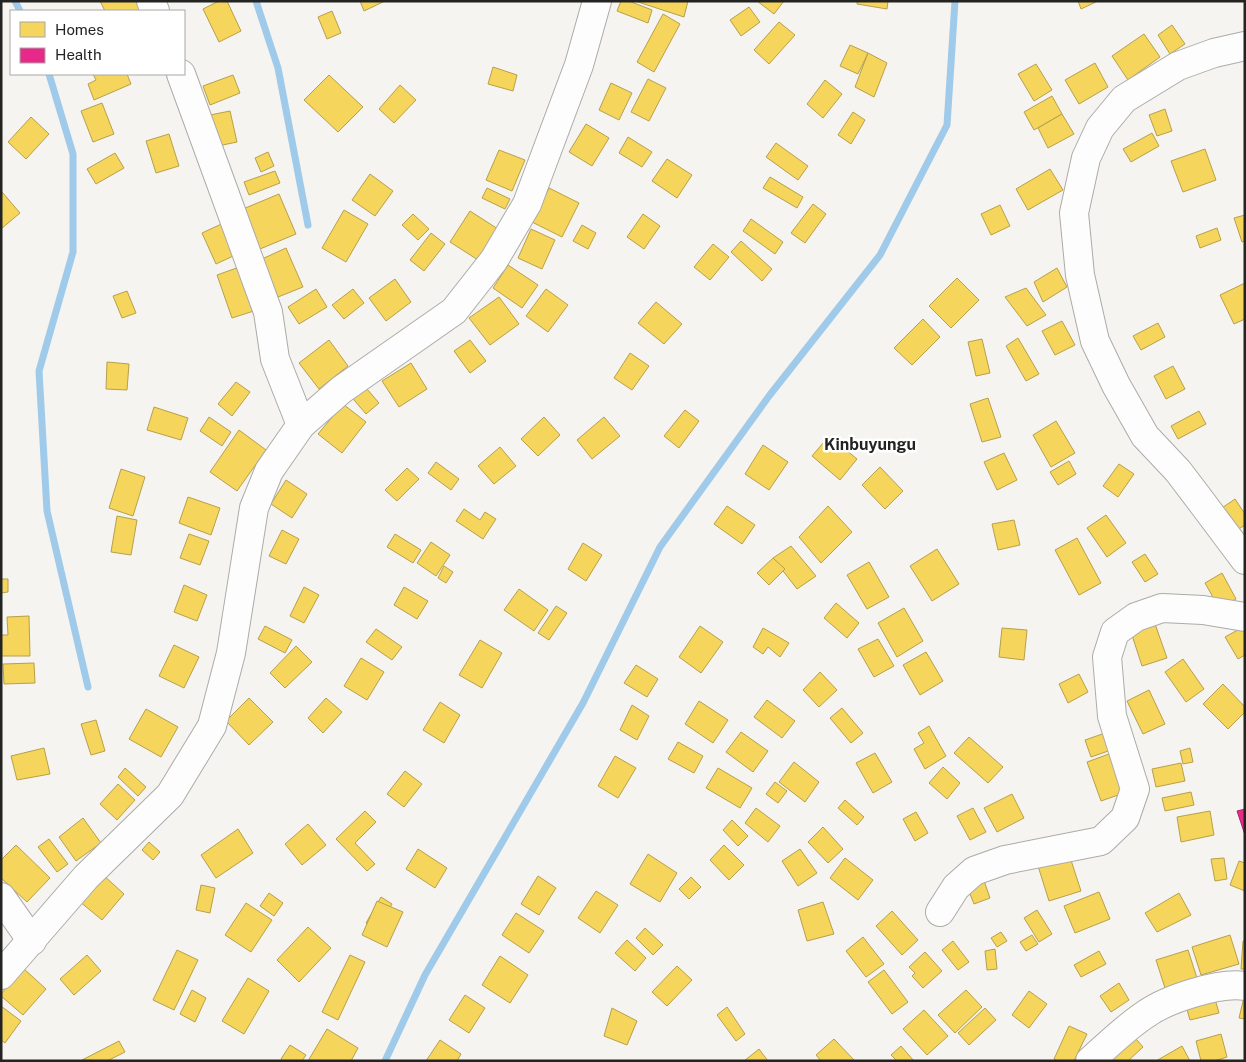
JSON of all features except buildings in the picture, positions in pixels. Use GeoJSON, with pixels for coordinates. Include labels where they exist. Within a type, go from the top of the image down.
{"type":"FeatureCollection","features":[{"type":"Feature","properties":{"kind":"street"},"geometry":{"type":"LineString","coordinates":[[1,975],[86,877],[170,795],[212,726],[231,653],[254,508],[270,471],[301,425],[341,390],[454,311],[494,260],[527,204],[579,65],[596,1]]}},
{"type":"Feature","properties":{"kind":"street"},"geometry":{"type":"LineString","coordinates":[[1245,46],[1214,53],[1178,66],[1124,99],[1100,128],[1086,158],[1074,213],[1080,275],[1084,294],[1095,341],[1108,368],[1145,436],[1193,491],[1245,560]]}},
{"type":"Feature","properties":{"kind":"street"},"geometry":{"type":"LineString","coordinates":[[181,75],[268,312],[274,359],[301,425]]}},
{"type":"Feature","properties":{"kind":"street"},"geometry":{"type":"LineString","coordinates":[[940,912],[956,887],[974,871],[1005,860],[1102,841],[1125,818],[1135,789],[1112,716],[1107,657],[1115,632],[1136,617],[1162,608],[1203,610],[1245,617]]}},
{"type":"Feature","properties":{"kind":"street"},"geometry":{"type":"LineString","coordinates":[[1,897],[32,941]]}},
{"type":"Feature","properties":{"kind":"street"},"geometry":{"type":"LineString","coordinates":[[1090,1061],[1147,1013],[1178,999],[1211,988],[1245,986]]}},
{"type":"Feature","properties":{"kind":"waterway"},"geometry":{"type":"LineString","coordinates":[[15,1],[20,10]]}},
{"type":"Feature","properties":{"kind":"waterway"},"geometry":{"type":"LineString","coordinates":[[256,1],[278,68],[308,225]]}},
{"type":"Feature","properties":{"kind":"waterway"},"geometry":{"type":"LineString","coordinates":[[385,1061],[425,975],[583,703],[660,547],[769,396],[880,255],[947,125],[955,1]]}},
{"type":"Feature","properties":{"kind":"waterway"},"geometry":{"type":"LineString","coordinates":[[49,75],[73,154],[73,252],[39,371],[47,511],[88,687]]}},
{"type":"Feature","properties":{"kind":"district","name":"Kinbuyungu"},"geometry":{"type":"Point","coordinates":[870,444]}}]}
